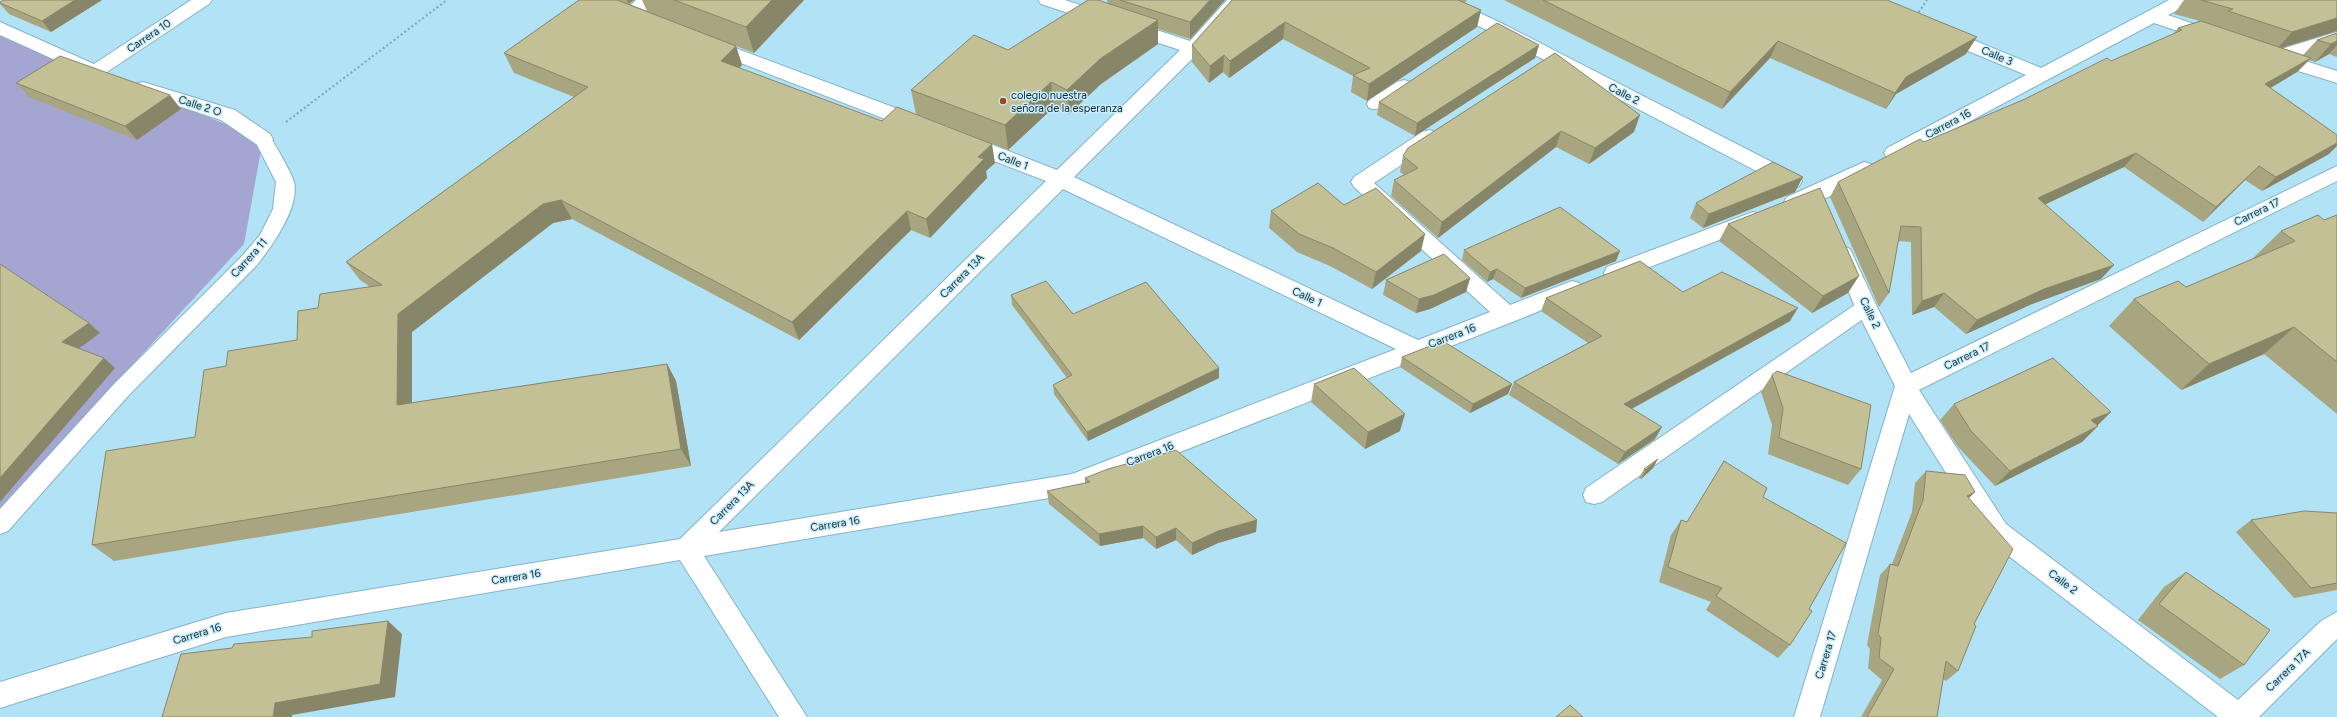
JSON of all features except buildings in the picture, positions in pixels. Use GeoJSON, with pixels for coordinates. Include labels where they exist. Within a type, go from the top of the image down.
{"type":"FeatureCollection","features":[{"type":"Feature","properties":{"kind":"street","name":"Carrera 10"},"geometry":{"type":"LineString","coordinates":[[95,72],[203,0]]}},
{"type":"Feature","properties":{"kind":"street"},"geometry":{"type":"LineString","coordinates":[[631,14],[647,0]]}},
{"type":"Feature","properties":{"kind":"street"},"geometry":{"type":"LineString","coordinates":[[1047,0],[1193,48]]}},
{"type":"Feature","properties":{"kind":"street","name":"Carrera 13A"},"geometry":{"type":"LineString","coordinates":[[686,549],[1193,48],[1237,0]]}},
{"type":"Feature","properties":{"kind":"street","name":"Calle 2"},"geometry":{"type":"LineString","coordinates":[[1437,0],[1493,26],[1553,57],[1820,201]]}},
{"type":"Feature","properties":{"kind":"street","name":"Carrera 16"},"geometry":{"type":"LineString","coordinates":[[0,695],[226,625],[1073,484],[1592,282],[1820,201],[2042,75],[2183,0]]}},
{"type":"Feature","properties":{"kind":"street"},"geometry":{"type":"LineString","coordinates":[[2153,16],[2225,41]]}},
{"type":"Feature","properties":{"kind":"street","name":"Calle 3"},"geometry":{"type":"LineString","coordinates":[[1913,21],[2042,75]]}},
{"type":"Feature","properties":{"kind":"street"},"geometry":{"type":"LineString","coordinates":[[1473,39],[1493,26]]}},
{"type":"Feature","properties":{"kind":"street","name":"Calle 2 O"},"geometry":{"type":"LineString","coordinates":[[0,28],[95,72],[228,115],[263,139]]}},
{"type":"Feature","properties":{"kind":"street"},"geometry":{"type":"LineString","coordinates":[[2337,38],[2268,55],[2337,77]]}},
{"type":"Feature","properties":{"kind":"street","name":"Calle 1"},"geometry":{"type":"LineString","coordinates":[[698,39],[1060,179],[1419,350]]}},
{"type":"Feature","properties":{"kind":"street"},"geometry":{"type":"LineString","coordinates":[[1533,70],[1553,57]]}},
{"type":"Feature","properties":{"kind":"street"},"geometry":{"type":"LineString","coordinates":[[1376,104],[1415,78]]}},
{"type":"Feature","properties":{"kind":"street"},"geometry":{"type":"LineString","coordinates":[[1447,126],[1361,182],[1507,315]]}},
{"type":"Feature","properties":{"kind":"street","name":"Carrera 17"},"geometry":{"type":"LineString","coordinates":[[1807,717],[1906,386],[2337,173]]}},
{"type":"Feature","properties":{"kind":"street","name":"Calle 2"},"geometry":{"type":"LineString","coordinates":[[1836,236],[1866,307],[1916,406],[1996,532],[2240,717]]}},
{"type":"Feature","properties":{"kind":"street"},"geometry":{"type":"LineString","coordinates":[[686,549],[794,717]]}},
{"type":"Feature","properties":{"kind":"street","name":"Carrera 17A"},"geometry":{"type":"LineString","coordinates":[[2240,717],[2330,629],[2337,624]]}},
{"type":"Feature","properties":{"kind":"lane","name":"Carrera 11"},"geometry":{"type":"LineString","coordinates":[[0,524],[122,389],[250,260],[267,239],[282,209],[285,182],[263,139]]}},
{"type":"Feature","properties":{"kind":"lane"},"geometry":{"type":"LineString","coordinates":[[1594,495],[1866,307]]}},
{"type":"Feature","properties":{"kind":"path"},"geometry":{"type":"LineString","coordinates":[[263,139],[447,0]]}},
{"type":"Feature","properties":{"kind":"path"},"geometry":{"type":"LineString","coordinates":[[1913,21],[1927,0]]}},
{"type":"Feature","properties":{"kind":"shaded area"},"geometry":{"type":"Polygon","coordinates":[[[0,28],[95,72],[263,139],[244,244],[0,508],[0,28]]]}},
{"type":"Feature","properties":{"kind":"place","name":"colegio nuestra señora de la esperanza"},"geometry":{"type":"Point","coordinates":[1003,101]}}]}
